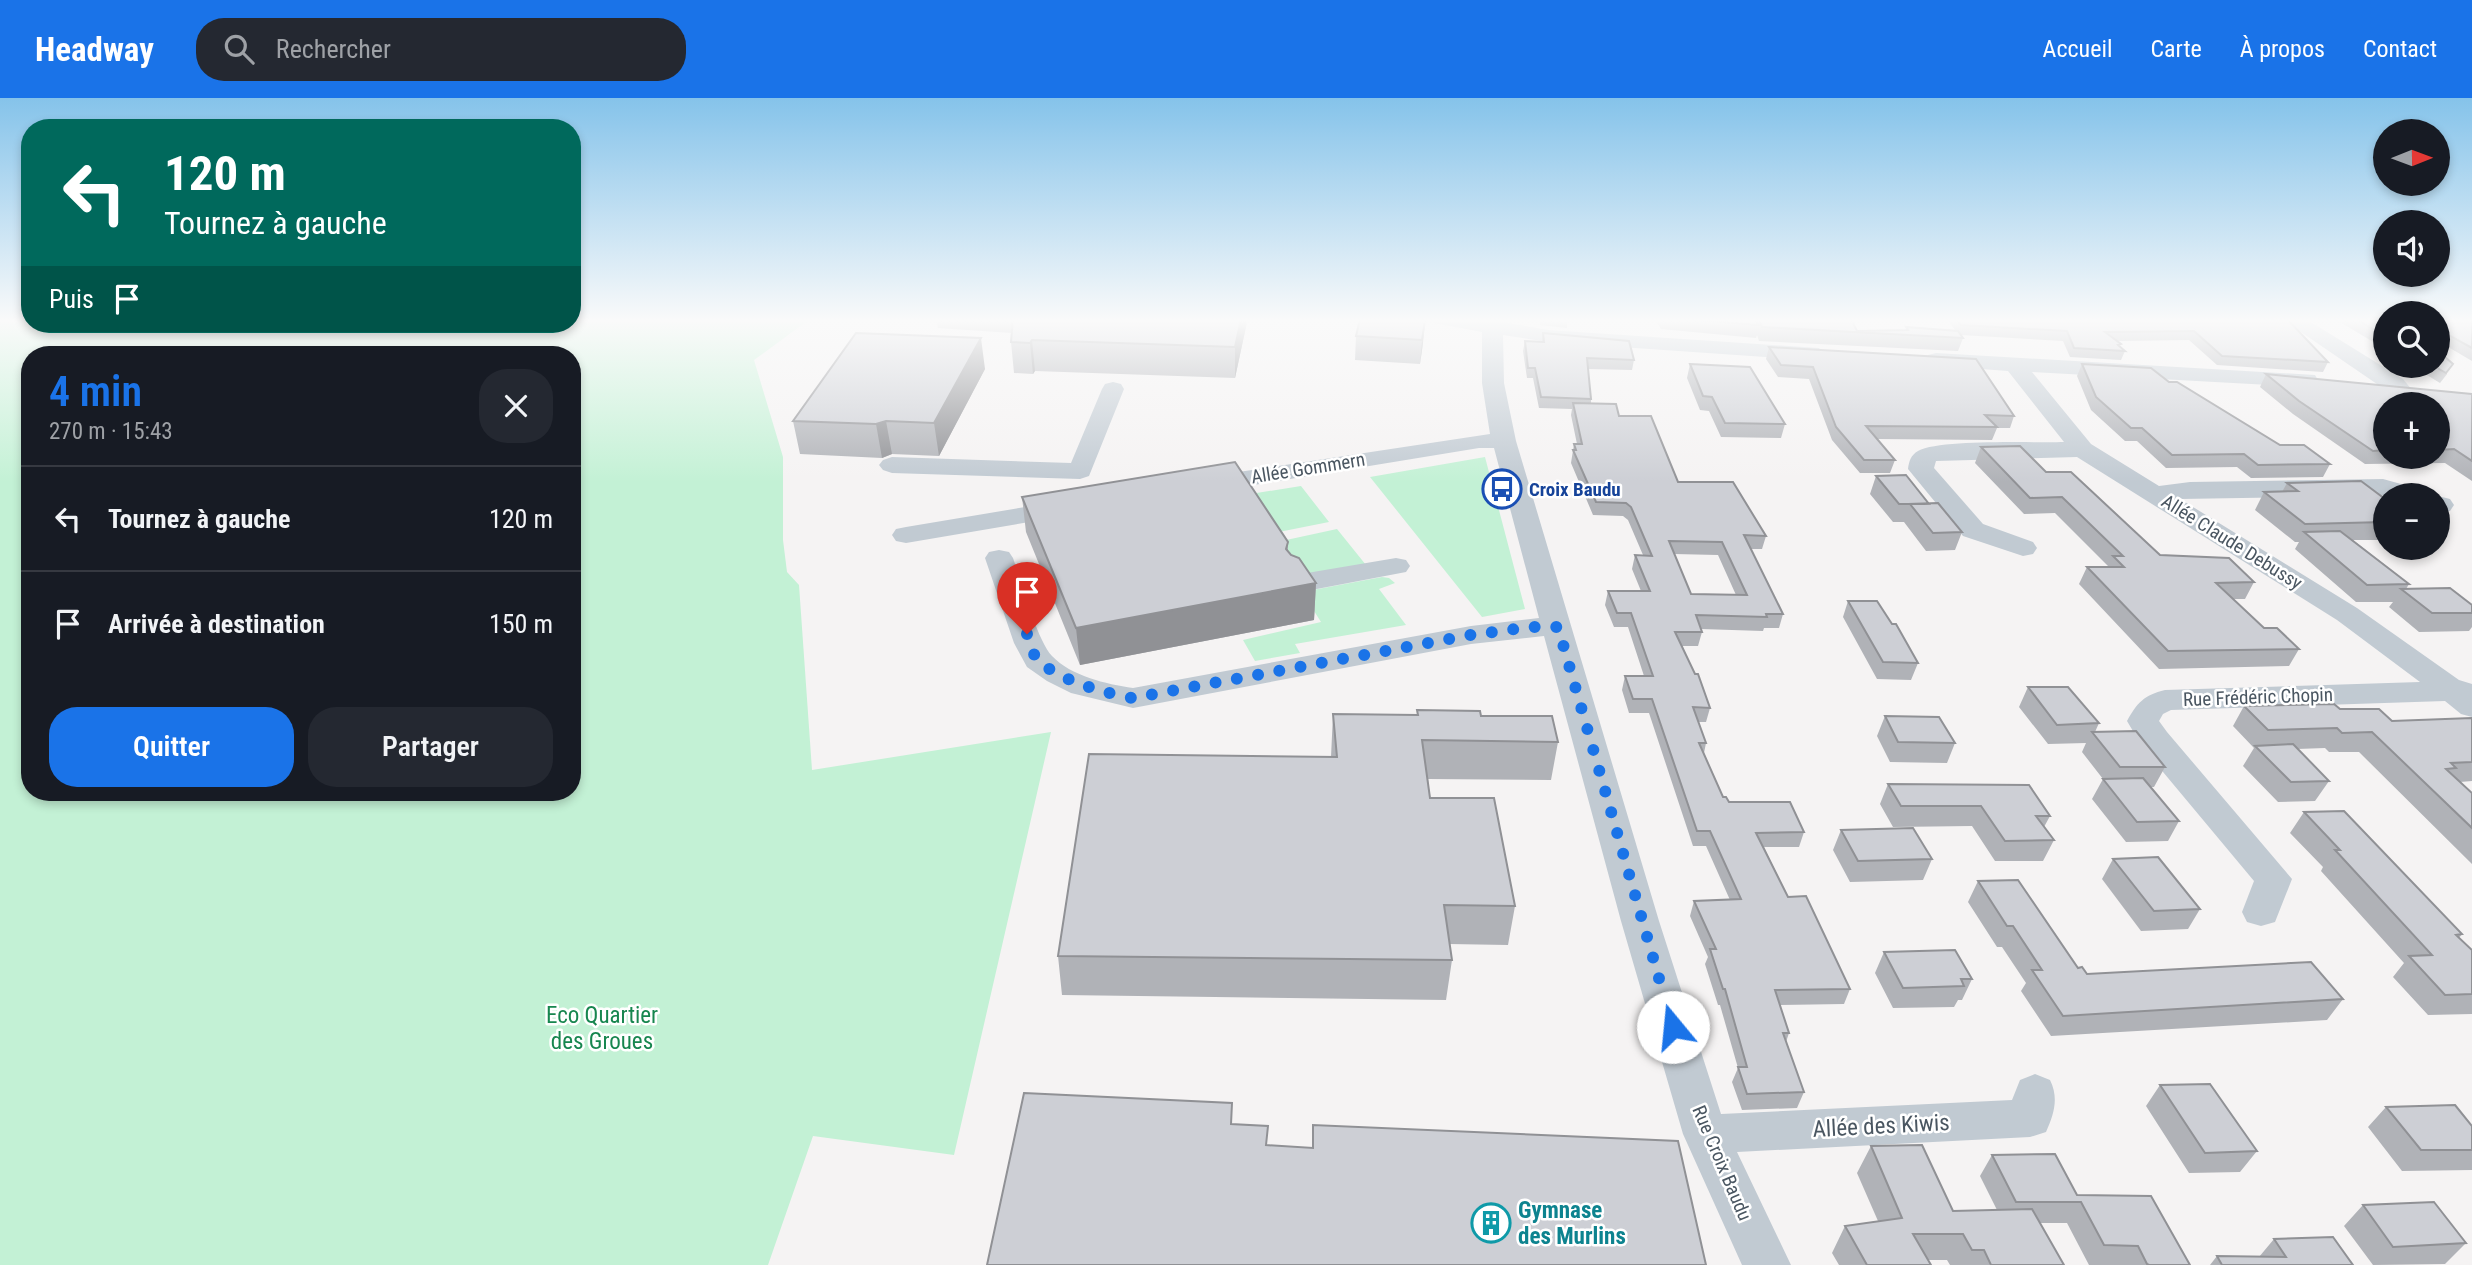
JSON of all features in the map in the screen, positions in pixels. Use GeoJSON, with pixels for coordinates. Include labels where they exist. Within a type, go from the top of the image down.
{"type":"FeatureCollection","features":[{"type":"Feature","properties":{"kind":"street","name":"Rue Croix Baudu"},"geometry":{"type":"LineString","coordinates":[[1493,373],[1504,441],[1640,921],[1705,1134],[1767,1265]]}},
{"type":"Feature","properties":{"kind":"street","name":"Allée Claude Debussy"},"geometry":{"type":"LineString","coordinates":[[2022,373],[2082,449],[2347,614],[2466,696]]}},
{"type":"Feature","properties":{"kind":"street"},"geometry":{"type":"LineString","coordinates":[[2176,373],[2322,382]]}},
{"type":"Feature","properties":{"kind":"street"},"geometry":{"type":"LineString","coordinates":[[2379,373],[2401,390]]}},
{"type":"Feature","properties":{"kind":"street"},"geometry":{"type":"LineString","coordinates":[[2362,386],[2416,392]]}},
{"type":"Feature","properties":{"kind":"street"},"geometry":{"type":"LineString","coordinates":[[1080,471],[1113,389]]}},
{"type":"Feature","properties":{"kind":"street","name":"Allée Gommern"},"geometry":{"type":"LineString","coordinates":[[1181,489],[1479,442],[1504,441]]}},
{"type":"Feature","properties":{"kind":"street"},"geometry":{"type":"LineString","coordinates":[[2023,548],[1973,530],[1921,469],[1922,460],[1929,455],[1950,452],[2082,449]]}},
{"type":"Feature","properties":{"kind":"street"},"geometry":{"type":"LineString","coordinates":[[892,465],[1080,471],[1103,485]]}},
{"type":"Feature","properties":{"kind":"street"},"geometry":{"type":"LineString","coordinates":[[2156,494],[2190,490],[2373,487]]}},
{"type":"Feature","properties":{"kind":"street"},"geometry":{"type":"LineString","coordinates":[[906,535],[1085,505]]}},
{"type":"Feature","properties":{"kind":"street"},"geometry":{"type":"LineString","coordinates":[[999,558],[1037,659],[1068,678],[1105,694],[1133,698],[1471,635],[1531,627],[1558,627]]}},
{"type":"Feature","properties":{"kind":"street"},"geometry":{"type":"LineString","coordinates":[[1301,583],[1396,566]]}},
{"type":"Feature","properties":{"kind":"street","name":"Rue Frédéric Chopin"},"geometry":{"type":"LineString","coordinates":[[2261,912],[2273,878],[2155,740],[2143,721],[2151,707],[2165,700],[2466,696]]}},
{"type":"Feature","properties":{"kind":"street","name":"Allée des Kiwis"},"geometry":{"type":"LineString","coordinates":[[1705,1134],[2030,1118],[2035,1093]]}},
{"type":"Feature","properties":{"kind":"green space","name":"Eco Quartier des Groues"},"geometry":{"type":"Polygon","coordinates":[[[0,373],[21,373],[21,801],[581,801],[581,373],[758,373],[783,457],[783,540],[787,572],[799,585],[812,770],[1051,732],[954,1155],[813,1136],[768,1265],[0,1265],[0,373]]]}},
{"type":"Feature","properties":{"kind":"green space"},"geometry":{"type":"Polygon","coordinates":[[[1485,457],[1525,609],[1482,617],[1370,477],[1485,457]]]}},
{"type":"Feature","properties":{"kind":"green space"},"geometry":{"type":"Polygon","coordinates":[[[1301,486],[1329,522],[1264,535],[1238,496],[1301,486]]]}},
{"type":"Feature","properties":{"kind":"green space"},"geometry":{"type":"Polygon","coordinates":[[[1337,529],[1366,565],[1292,578],[1268,544],[1337,529]]]}},
{"type":"Feature","properties":{"kind":"green space"},"geometry":{"type":"Polygon","coordinates":[[[1382,577],[1395,583],[1379,589],[1406,625],[1295,644],[1300,653],[1255,661],[1243,640],[1321,622],[1302,592],[1382,577]]]}},
{"type":"Feature","properties":{"kind":"building"},"geometry":{"type":"Polygon","coordinates":[[[827,373],[961,373],[934,423],[793,421],[827,373]]]}},
{"type":"Feature","properties":{"kind":"building"},"geometry":{"type":"Polygon","coordinates":[[[1536,373],[1589,373],[1591,399],[1541,397],[1536,373]]]}},
{"type":"Feature","properties":{"kind":"building"},"geometry":{"type":"Polygon","coordinates":[[[1694,373],[1754,373],[1785,424],[1725,423],[1712,397],[1703,396],[1694,373]]]}},
{"type":"Feature","properties":{"kind":"building"},"geometry":{"type":"Polygon","coordinates":[[[1815,373],[1986,373],[2014,416],[1985,415],[1997,427],[1866,426],[1895,460],[1864,460],[1836,427],[1815,373]]]}},
{"type":"Feature","properties":{"kind":"building"},"geometry":{"type":"Polygon","coordinates":[[[2086,373],[2158,373],[2169,382],[2177,382],[2280,445],[2304,445],[2330,464],[2258,465],[2244,454],[2172,455],[2142,428],[2131,428],[2096,397],[2086,373]]]}},
{"type":"Feature","properties":{"kind":"building"},"geometry":{"type":"Polygon","coordinates":[[[2266,374],[2472,394],[2472,461],[2454,449],[2450,449],[2450,392],[2373,392],[2373,451],[2299,401],[2266,374]]]}},
{"type":"Feature","properties":{"kind":"building"},"geometry":{"type":"Polygon","coordinates":[[[1573,403],[1616,404],[1619,416],[1651,416],[1678,482],[1733,482],[1766,536],[1744,535],[1783,614],[1766,614],[1767,617],[1696,615],[1702,632],[1675,632],[1695,674],[1698,674],[1710,708],[1693,707],[1706,743],[1699,743],[1723,797],[1729,802],[1790,802],[1804,832],[1756,833],[1788,897],[1806,896],[1850,989],[1775,990],[1789,1033],[1783,1033],[1804,1092],[1747,1094],[1738,1067],[1747,1067],[1725,989],[1710,949],[1716,949],[1694,901],[1741,899],[1710,831],[1697,831],[1652,699],[1633,699],[1625,676],[1653,676],[1631,613],[1617,613],[1608,591],[1650,591],[1635,555],[1652,556],[1631,507],[1626,503],[1596,502],[1573,450],[1576,450],[1574,444],[1582,444],[1573,403]],[[1669,541],[1691,594],[1747,595],[1722,542],[1669,541]]]}},
{"type":"Feature","properties":{"kind":"building"},"geometry":{"type":"Polygon","coordinates":[[[2020,446],[2046,472],[2071,472],[2160,555],[2229,558],[2254,582],[2216,583],[2264,628],[2277,628],[2299,649],[2168,651],[2087,567],[2124,567],[2113,556],[2123,556],[2062,497],[2030,498],[1981,447],[2020,446]]]}},
{"type":"Feature","properties":{"kind":"building"},"geometry":{"type":"Polygon","coordinates":[[[1235,462],[1288,542],[1286,549],[1299,558],[1316,583],[1076,628],[1022,497],[1235,462]]]}},
{"type":"Feature","properties":{"kind":"building"},"geometry":{"type":"Polygon","coordinates":[[[1906,475],[1929,504],[1899,504],[1876,476],[1906,475]]]}},
{"type":"Feature","properties":{"kind":"building"},"geometry":{"type":"Polygon","coordinates":[[[2361,481],[2373,490],[2373,522],[2305,524],[2264,492],[2298,491],[2287,483],[2361,481]]]}},
{"type":"Feature","properties":{"kind":"building"},"geometry":{"type":"Polygon","coordinates":[[[1938,503],[1962,532],[1933,533],[1910,504],[1938,503]]]}},
{"type":"Feature","properties":{"kind":"building"},"geometry":{"type":"Polygon","coordinates":[[[2340,531],[2373,556],[2373,560],[2378,560],[2409,584],[2367,585],[2304,532],[2340,531]]]}},
{"type":"Feature","properties":{"kind":"building"},"geometry":{"type":"Polygon","coordinates":[[[2450,588],[2472,605],[2472,613],[2432,613],[2401,589],[2450,588]]]}},
{"type":"Feature","properties":{"kind":"building"},"geometry":{"type":"Polygon","coordinates":[[[1848,601],[1877,601],[1892,624],[1896,624],[1918,663],[1883,662],[1848,601]]]}},
{"type":"Feature","properties":{"kind":"building"},"geometry":{"type":"Polygon","coordinates":[[[2028,687],[2068,687],[2099,723],[2057,725],[2028,687]]]}},
{"type":"Feature","properties":{"kind":"building"},"geometry":{"type":"Polygon","coordinates":[[[2334,704],[2340,709],[2379,709],[2392,721],[2472,718],[2472,762],[2451,763],[2456,768],[2446,769],[2472,793],[2472,828],[2372,732],[2342,733],[2337,728],[2268,730],[2244,706],[2334,704]]]}},
{"type":"Feature","properties":{"kind":"building"},"geometry":{"type":"Polygon","coordinates":[[[1417,710],[1480,711],[1481,716],[1552,716],[1558,742],[1422,740],[1430,798],[1494,798],[1515,906],[1444,905],[1452,960],[1058,956],[1089,754],[1337,757],[1333,714],[1418,715],[1417,710]]]}},
{"type":"Feature","properties":{"kind":"building"},"geometry":{"type":"Polygon","coordinates":[[[1885,716],[1939,717],[1955,743],[1898,742],[1885,716]]]}},
{"type":"Feature","properties":{"kind":"building"},"geometry":{"type":"Polygon","coordinates":[[[2136,731],[2165,767],[2120,767],[2092,732],[2136,731]]]}},
{"type":"Feature","properties":{"kind":"building"},"geometry":{"type":"Polygon","coordinates":[[[2293,744],[2329,781],[2291,782],[2255,746],[2293,744]]]}},
{"type":"Feature","properties":{"kind":"building"},"geometry":{"type":"Polygon","coordinates":[[[2143,778],[2179,821],[2137,822],[2103,779],[2143,778]]]}},
{"type":"Feature","properties":{"kind":"building"},"geometry":{"type":"Polygon","coordinates":[[[1888,784],[2029,785],[2050,816],[2036,816],[2054,840],[2005,841],[1981,806],[1901,806],[1888,784]]]}},
{"type":"Feature","properties":{"kind":"building"},"geometry":{"type":"Polygon","coordinates":[[[2344,811],[2462,934],[2456,935],[2472,950],[2472,994],[2445,995],[2409,956],[2432,955],[2335,850],[2340,850],[2304,812],[2344,811]]]}},
{"type":"Feature","properties":{"kind":"building"},"geometry":{"type":"Polygon","coordinates":[[[1913,828],[1932,859],[1858,861],[1841,830],[1913,828]]]}},
{"type":"Feature","properties":{"kind":"building"},"geometry":{"type":"Polygon","coordinates":[[[2158,857],[2200,909],[2154,911],[2113,859],[2158,857]]]}},
{"type":"Feature","properties":{"kind":"building"},"geometry":{"type":"Polygon","coordinates":[[[2018,880],[2078,968],[2082,967],[2087,974],[2311,962],[2343,999],[2063,1016],[2032,970],[2042,970],[2013,926],[2007,926],[1978,881],[2018,880]]]}},
{"type":"Feature","properties":{"kind":"building"},"geometry":{"type":"Polygon","coordinates":[[[1955,950],[1972,979],[1961,979],[1964,986],[1903,988],[1884,952],[1955,950]]]}},
{"type":"Feature","properties":{"kind":"building"},"geometry":{"type":"Polygon","coordinates":[[[2210,1084],[2257,1151],[2205,1153],[2160,1085],[2210,1084]]]}},
{"type":"Feature","properties":{"kind":"building"},"geometry":{"type":"Polygon","coordinates":[[[1024,1093],[1232,1103],[1231,1124],[1268,1126],[1266,1145],[1313,1148],[1313,1125],[1678,1141],[1706,1265],[987,1265],[1024,1093]]]}},
{"type":"Feature","properties":{"kind":"building"},"geometry":{"type":"Polygon","coordinates":[[[2455,1105],[2472,1126],[2472,1150],[2421,1150],[2386,1107],[2455,1105]]]}},
{"type":"Feature","properties":{"kind":"building"},"geometry":{"type":"Polygon","coordinates":[[[1922,1145],[1953,1211],[2032,1209],[2064,1265],[1991,1265],[1984,1250],[1972,1250],[1963,1234],[1913,1234],[1931,1265],[1867,1265],[1845,1226],[1902,1218],[1871,1146],[1922,1145]]]}},
{"type":"Feature","properties":{"kind":"building"},"geometry":{"type":"Polygon","coordinates":[[[2055,1154],[2077,1195],[2151,1196],[2190,1265],[2149,1265],[2138,1246],[2104,1245],[2081,1202],[2016,1202],[1992,1155],[2055,1154]]]}},
{"type":"Feature","properties":{"kind":"building"},"geometry":{"type":"Polygon","coordinates":[[[2434,1202],[2466,1243],[2393,1247],[2363,1205],[2434,1202]]]}},
{"type":"Feature","properties":{"kind":"building"},"geometry":{"type":"Polygon","coordinates":[[[2333,1237],[2353,1265],[2222,1265],[2217,1256],[2286,1257],[2274,1239],[2333,1237]]]}},
{"type":"Feature","properties":{"kind":"place","name":"Croix Baudu"},"geometry":{"type":"Point","coordinates":[1502,489]}},
{"type":"Feature","properties":{"kind":"place","name":"Gymnase des Murlins"},"geometry":{"type":"Point","coordinates":[1491,1223]}},
{"type":"Feature","properties":{"kind":"route"},"geometry":{"type":"LineString","coordinates":[[1027,634],[1037,659],[1068,678],[1105,694],[1133,698],[1471,635],[1531,627],[1558,627],[1640,921],[1673,1027]]}}]}
